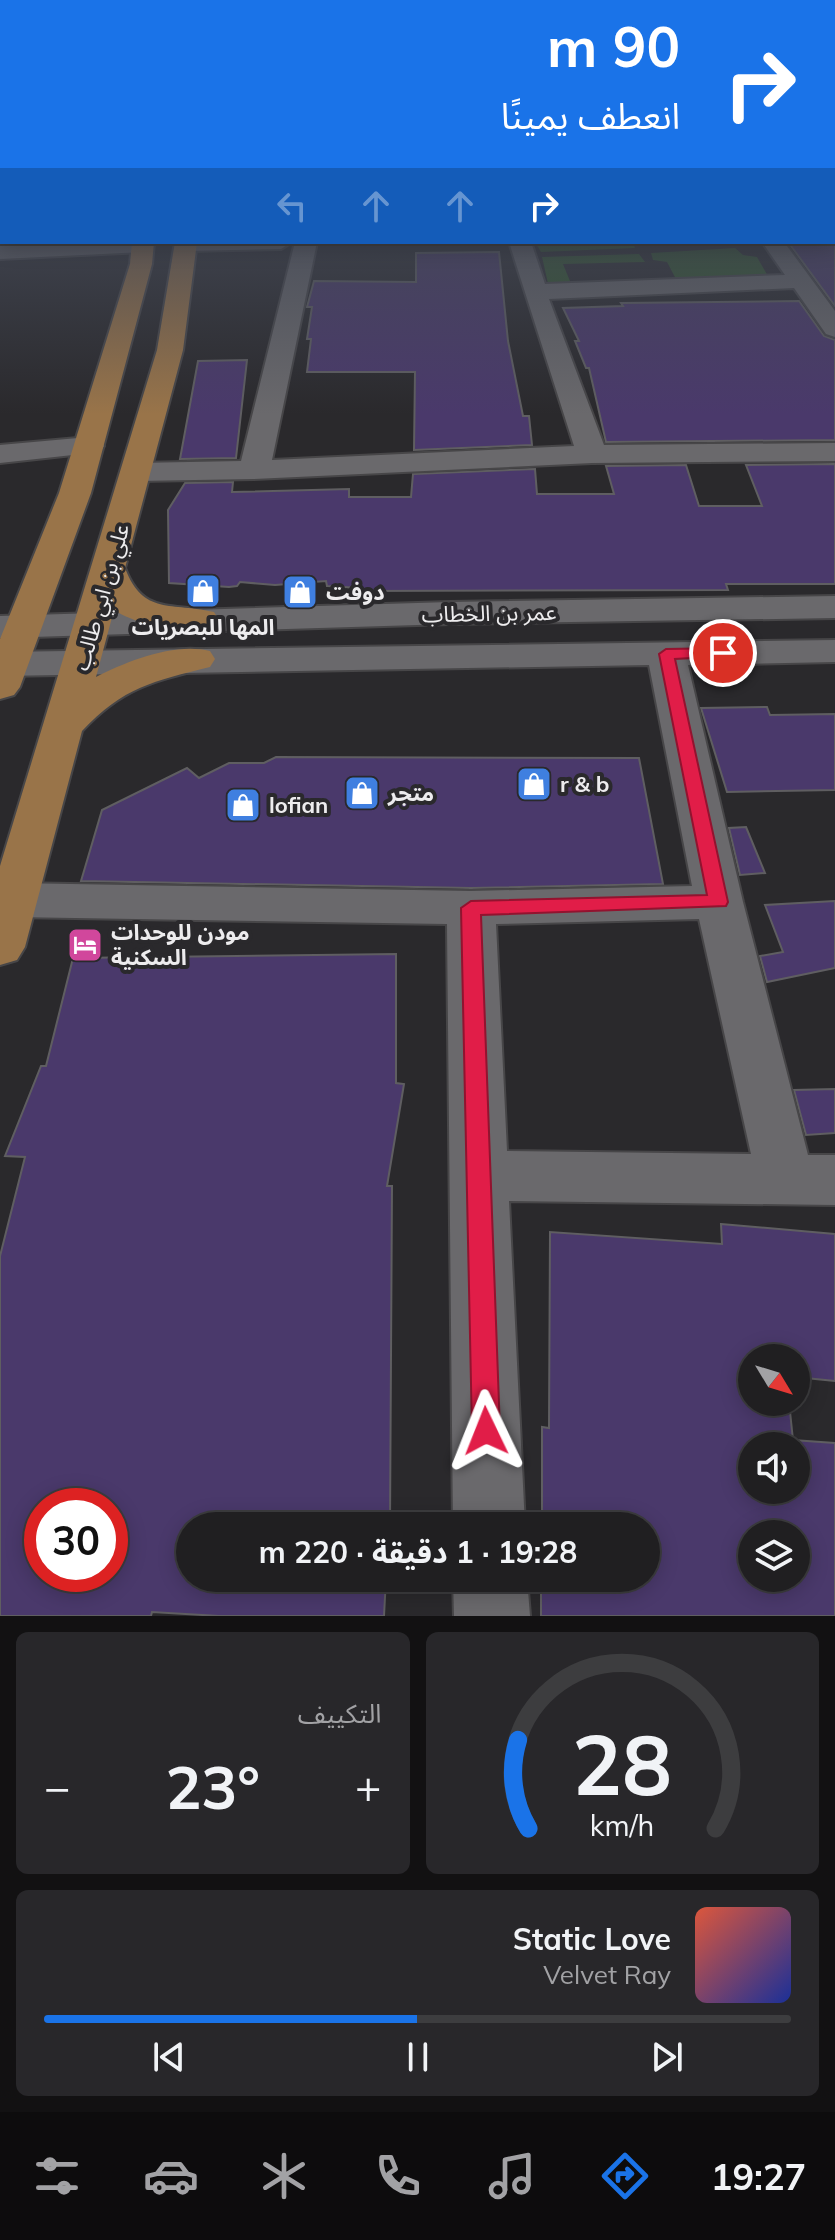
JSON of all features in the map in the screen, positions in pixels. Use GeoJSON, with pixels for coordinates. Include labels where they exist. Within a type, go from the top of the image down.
{"type":"FeatureCollection","features":[{"type":"Feature","properties":{"kind":"main road"},"geometry":{"type":"LineString","coordinates":[[3,671],[8,618],[23,590],[45,570],[75,493],[141,262]]}},
{"type":"Feature","properties":{"kind":"main road","name":"علي بن ابي طالب"},"geometry":{"type":"LineString","coordinates":[[0,947],[170,350],[183,262]]}},
{"type":"Feature","properties":{"kind":"main road"},"geometry":{"type":"LineString","coordinates":[[109,569],[117,593],[130,605],[152,613],[201,620]]}},
{"type":"Feature","properties":{"kind":"main road"},"geometry":{"type":"LineString","coordinates":[[64,726],[89,699],[116,681],[153,666],[196,659]]}},
{"type":"Feature","properties":{"kind":"street"},"geometry":{"type":"LineString","coordinates":[[254,470],[301,262]]}},
{"type":"Feature","properties":{"kind":"street"},"geometry":{"type":"LineString","coordinates":[[526,262],[592,454]]}},
{"type":"Feature","properties":{"kind":"street"},"geometry":{"type":"LineString","coordinates":[[788,262],[835,329]]}},
{"type":"Feature","properties":{"kind":"street"},"geometry":{"type":"LineString","coordinates":[[535,292],[802,281]]}},
{"type":"Feature","properties":{"kind":"street"},"geometry":{"type":"LineString","coordinates":[[0,454],[89,446]]}},
{"type":"Feature","properties":{"kind":"street"},"geometry":{"type":"LineString","coordinates":[[137,472],[254,470],[592,454],[835,452]]}},
{"type":"Feature","properties":{"kind":"street","name":"عمر بن الخطاب"},"geometry":{"type":"LineString","coordinates":[[8,618],[94,623],[835,607]]}},
{"type":"Feature","properties":{"kind":"street","name":"عمر بن الخطاب"},"geometry":{"type":"LineString","coordinates":[[3,671],[83,661],[835,651]]}},
{"type":"Feature","properties":{"kind":"street"},"geometry":{"type":"LineString","coordinates":[[478,1176],[810,1180],[719,902],[666,654]]}},
{"type":"Feature","properties":{"kind":"street"},"geometry":{"type":"LineString","coordinates":[[14,900],[471,908],[719,902]]}},
{"type":"Feature","properties":{"kind":"street"},"geometry":{"type":"LineString","coordinates":[[471,908],[489,1512]]}},
{"type":"Feature","properties":{"kind":"street"},"geometry":{"type":"LineString","coordinates":[[491,1592],[492,1616]]}},
{"type":"Feature","properties":{"kind":"green space"},"geometry":{"type":"Polygon","coordinates":[[[543,262],[628,262],[563,264],[572,286],[549,288],[543,262]]]}},
{"type":"Feature","properties":{"kind":"green space"},"geometry":{"type":"Polygon","coordinates":[[[667,262],[760,262],[769,278],[677,281],[667,262]]]}},
{"type":"Feature","properties":{"kind":"building"},"geometry":{"type":"Polygon","coordinates":[[[416,262],[500,262],[508,341],[523,416],[529,416],[532,445],[414,450],[415,372],[307,372],[311,339],[307,339],[312,307],[307,307],[314,281],[416,282],[416,262]]]}},
{"type":"Feature","properties":{"kind":"building"},"geometry":{"type":"Polygon","coordinates":[[[803,262],[835,262],[835,306],[803,262]]]}},
{"type":"Feature","properties":{"kind":"building"},"geometry":{"type":"Polygon","coordinates":[[[799,301],[824,336],[835,340],[835,440],[606,442],[589,368],[586,368],[575,341],[579,341],[563,308],[623,306],[621,303],[799,301]]]}},
{"type":"Feature","properties":{"kind":"building"},"geometry":{"type":"Polygon","coordinates":[[[247,360],[236,458],[180,459],[198,361],[247,360]]]}},
{"type":"Feature","properties":{"kind":"building"},"geometry":{"type":"Polygon","coordinates":[[[835,464],[835,584],[726,584],[728,590],[359,591],[359,588],[327,586],[326,581],[275,585],[240,582],[237,586],[229,587],[169,583],[168,510],[185,483],[233,482],[232,492],[349,489],[349,497],[411,497],[413,474],[535,469],[537,494],[614,494],[606,466],[686,465],[699,506],[762,506],[746,465],[835,464]]]}},
{"type":"Feature","properties":{"kind":"building"},"geometry":{"type":"Polygon","coordinates":[[[767,707],[770,715],[835,714],[835,790],[727,792],[701,708],[767,707]]]}},
{"type":"Feature","properties":{"kind":"building"},"geometry":{"type":"Polygon","coordinates":[[[276,757],[639,758],[663,884],[471,888],[81,881],[102,810],[187,768],[199,778],[229,763],[264,763],[276,757]]]}},
{"type":"Feature","properties":{"kind":"building"},"geometry":{"type":"Polygon","coordinates":[[[746,827],[765,873],[740,875],[729,828],[746,827]]]}},
{"type":"Feature","properties":{"kind":"building"},"geometry":{"type":"Polygon","coordinates":[[[835,901],[835,968],[767,982],[760,956],[783,952],[765,905],[835,901]]]}},
{"type":"Feature","properties":{"kind":"building"},"geometry":{"type":"Polygon","coordinates":[[[396,954],[396,1083],[404,1084],[387,1186],[392,1186],[390,1512],[176,1512],[176,1592],[385,1592],[384,1616],[219,1616],[152,1612],[151,1616],[0,1616],[0,1256],[25,1157],[5,1156],[41,1066],[46,1066],[73,958],[396,954]]]}},
{"type":"Feature","properties":{"kind":"building"},"geometry":{"type":"Polygon","coordinates":[[[835,1089],[835,1133],[806,1135],[794,1090],[835,1089]]]}},
{"type":"Feature","properties":{"kind":"building"},"geometry":{"type":"Polygon","coordinates":[[[721,1224],[835,1234],[835,1381],[810,1378],[810,1344],[738,1344],[738,1416],[790,1416],[792,1432],[738,1432],[738,1504],[810,1504],[810,1441],[835,1443],[835,1616],[541,1616],[541,1592],[660,1592],[660,1512],[542,1512],[542,1427],[549,1428],[550,1232],[722,1244],[721,1224]]]}},
{"type":"Feature","properties":{"kind":"place","name":"المها للبصريات"},"geometry":{"type":"Point","coordinates":[203,591]}},
{"type":"Feature","properties":{"kind":"place","name":"دوفت"},"geometry":{"type":"Point","coordinates":[300,592]}},
{"type":"Feature","properties":{"kind":"place","name":"r & b"},"geometry":{"type":"Point","coordinates":[534,784]}},
{"type":"Feature","properties":{"kind":"place","name":"متجر"},"geometry":{"type":"Point","coordinates":[362,793]}},
{"type":"Feature","properties":{"kind":"place","name":"lofian"},"geometry":{"type":"Point","coordinates":[243,805]}},
{"type":"Feature","properties":{"kind":"place","name":"مودن للوحدات السكنية"},"geometry":{"type":"Point","coordinates":[85,945]}},
{"type":"Feature","properties":{"kind":"route"},"geometry":{"type":"LineString","coordinates":[[486,1431],[471,908],[719,902],[666,654],[723,653]]}}]}
